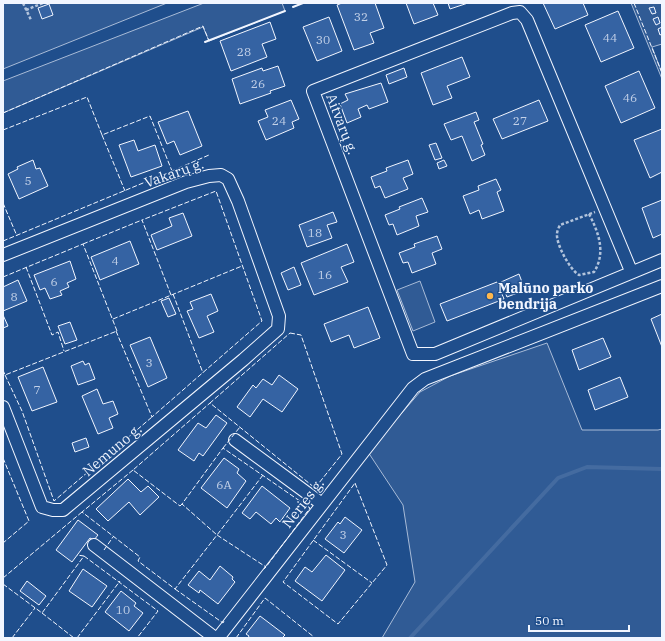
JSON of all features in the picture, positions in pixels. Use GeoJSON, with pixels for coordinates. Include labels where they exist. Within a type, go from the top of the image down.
{"type":"FeatureCollection","features":[{"type":"Feature","properties":{"kind":"street","name":"Aitvarų g."},"geometry":{"type":"LineString","coordinates":[[631,272],[528,20],[520,12],[512,13],[313,91],[413,354],[435,354],[662,260]]}},
{"type":"Feature","properties":{"kind":"street","name":"Vakarų g."},"geometry":{"type":"LineString","coordinates":[[3,255],[186,182],[209,176],[221,175],[228,179],[238,200],[279,316],[278,329]]}},
{"type":"Feature","properties":{"kind":"street","name":"Neries g."},"geometry":{"type":"LineString","coordinates":[[217,638],[413,388],[425,379],[662,286]]}},
{"type":"Feature","properties":{"kind":"street","name":"Nemuno g."},"geometry":{"type":"LineString","coordinates":[[3,407],[42,507],[53,510],[63,510],[278,329]]}},
{"type":"Feature","properties":{"kind":"street"},"geometry":{"type":"LineString","coordinates":[[235,440],[322,504]]}},
{"type":"Feature","properties":{"kind":"street"},"geometry":{"type":"LineString","coordinates":[[94,545],[217,638]]}},
{"type":"Feature","properties":{"kind":"path"},"geometry":{"type":"LineString","coordinates":[[23,3],[31,20]]}},
{"type":"Feature","properties":{"kind":"path"},"geometry":{"type":"LineString","coordinates":[[26,10],[43,3]]}},
{"type":"Feature","properties":{"kind":"path"},"geometry":{"type":"LineString","coordinates":[[590,214],[601,246],[600,258],[594,272],[579,275],[568,265],[558,244],[557,234],[560,225],[605,208]]}},
{"type":"Feature","properties":{"kind":"shaded area"},"geometry":{"type":"Polygon","coordinates":[[[3,3],[167,3],[3,69],[3,3]]]}},
{"type":"Feature","properties":{"kind":"shaded area"},"geometry":{"type":"Polygon","coordinates":[[[204,3],[282,3],[285,11],[209,41],[203,27],[3,113],[3,81],[204,3]]]}},
{"type":"Feature","properties":{"kind":"shaded area"},"geometry":{"type":"Polygon","coordinates":[[[631,3],[662,3],[662,44],[652,47],[662,73],[662,79],[631,3]]]}},
{"type":"Feature","properties":{"kind":"shaded area"},"geometry":{"type":"Polygon","coordinates":[[[420,281],[435,322],[413,331],[397,290],[420,281]]]}},
{"type":"Feature","properties":{"kind":"shaded area"},"geometry":{"type":"Polygon","coordinates":[[[547,343],[582,430],[662,429],[662,638],[382,638],[415,582],[403,505],[368,452],[420,392],[450,376],[547,343]]]}},
{"type":"Feature","properties":{"kind":"building"},"geometry":{"type":"Polygon","coordinates":[[[342,3],[375,3],[384,28],[370,33],[374,43],[354,50],[337,5],[342,3]]]}},
{"type":"Feature","properties":{"kind":"building"},"geometry":{"type":"Polygon","coordinates":[[[406,3],[433,3],[438,15],[414,24],[406,3]]]}},
{"type":"Feature","properties":{"kind":"building"},"geometry":{"type":"Polygon","coordinates":[[[448,3],[468,3],[450,9],[448,3]]]}},
{"type":"Feature","properties":{"kind":"building"},"geometry":{"type":"Polygon","coordinates":[[[543,3],[583,3],[588,15],[555,29],[543,3]]]}},
{"type":"Feature","properties":{"kind":"building"},"geometry":{"type":"Polygon","coordinates":[[[49,4],[53,15],[42,19],[38,8],[49,4]]]}},
{"type":"Feature","properties":{"kind":"building"},"geometry":{"type":"Polygon","coordinates":[[[654,7],[656,13],[652,14],[649,8],[654,7]]]}},
{"type":"Feature","properties":{"kind":"building"},"geometry":{"type":"Polygon","coordinates":[[[618,11],[634,48],[601,62],[585,25],[618,11]]]}},
{"type":"Feature","properties":{"kind":"building"},"geometry":{"type":"Polygon","coordinates":[[[329,17],[342,51],[317,61],[303,27],[329,17]]]}},
{"type":"Feature","properties":{"kind":"building"},"geometry":{"type":"Polygon","coordinates":[[[658,17],[660,23],[656,25],[653,19],[658,17]]]}},
{"type":"Feature","properties":{"kind":"building"},"geometry":{"type":"Polygon","coordinates":[[[270,22],[276,39],[262,44],[267,57],[231,71],[220,41],[270,22]]]}},
{"type":"Feature","properties":{"kind":"building"},"geometry":{"type":"Polygon","coordinates":[[[662,27],[662,34],[660,35],[658,29],[662,27]]]}},
{"type":"Feature","properties":{"kind":"building"},"geometry":{"type":"Polygon","coordinates":[[[462,57],[470,77],[447,86],[452,98],[433,105],[421,73],[462,57]]]}},
{"type":"Feature","properties":{"kind":"building"},"geometry":{"type":"Polygon","coordinates":[[[278,66],[285,86],[270,91],[271,93],[240,104],[232,79],[262,68],[263,71],[278,66]]]}},
{"type":"Feature","properties":{"kind":"building"},"geometry":{"type":"Polygon","coordinates":[[[404,68],[407,77],[389,84],[386,75],[404,68]]]}},
{"type":"Feature","properties":{"kind":"building"},"geometry":{"type":"Polygon","coordinates":[[[639,71],[655,108],[621,123],[605,86],[639,71]]]}},
{"type":"Feature","properties":{"kind":"building"},"geometry":{"type":"Polygon","coordinates":[[[381,83],[388,102],[369,109],[367,105],[358,109],[361,117],[347,123],[340,104],[348,100],[345,94],[381,83]]]}},
{"type":"Feature","properties":{"kind":"building"},"geometry":{"type":"Polygon","coordinates":[[[291,100],[299,119],[292,122],[294,128],[266,140],[258,121],[268,117],[265,110],[291,100]]]}},
{"type":"Feature","properties":{"kind":"building"},"geometry":{"type":"Polygon","coordinates":[[[539,100],[548,121],[502,139],[493,119],[539,100]]]}},
{"type":"Feature","properties":{"kind":"building"},"geometry":{"type":"Polygon","coordinates":[[[188,111],[202,146],[180,155],[174,141],[167,144],[158,122],[188,111]]]}},
{"type":"Feature","properties":{"kind":"building"},"geometry":{"type":"Polygon","coordinates":[[[476,112],[479,120],[474,122],[483,144],[481,145],[485,155],[472,161],[462,136],[451,140],[444,124],[476,112]]]}},
{"type":"Feature","properties":{"kind":"building"},"geometry":{"type":"Polygon","coordinates":[[[662,129],[662,172],[650,178],[634,140],[662,129]]]}},
{"type":"Feature","properties":{"kind":"building"},"geometry":{"type":"Polygon","coordinates":[[[134,140],[138,151],[155,145],[162,166],[131,177],[119,145],[134,140]]]}},
{"type":"Feature","properties":{"kind":"building"},"geometry":{"type":"Polygon","coordinates":[[[436,143],[442,158],[435,160],[429,145],[436,143]]]}},
{"type":"Feature","properties":{"kind":"building"},"geometry":{"type":"Polygon","coordinates":[[[33,160],[36,169],[40,168],[48,186],[19,199],[8,174],[18,169],[17,167],[33,160]]]}},
{"type":"Feature","properties":{"kind":"building"},"geometry":{"type":"Polygon","coordinates":[[[408,160],[413,174],[403,178],[408,189],[385,198],[380,186],[375,188],[371,177],[387,171],[386,168],[408,160]]]}},
{"type":"Feature","properties":{"kind":"building"},"geometry":{"type":"Polygon","coordinates":[[[444,160],[447,166],[439,169],[437,163],[444,160]]]}},
{"type":"Feature","properties":{"kind":"building"},"geometry":{"type":"Polygon","coordinates":[[[496,179],[501,190],[497,192],[504,211],[482,219],[479,210],[470,214],[463,196],[479,190],[478,186],[496,179]]]}},
{"type":"Feature","properties":{"kind":"building"},"geometry":{"type":"Polygon","coordinates":[[[422,198],[428,212],[416,216],[419,226],[397,235],[393,224],[389,225],[385,215],[400,209],[399,207],[422,198]]]}},
{"type":"Feature","properties":{"kind":"building"},"geometry":{"type":"Polygon","coordinates":[[[662,200],[662,234],[653,238],[642,208],[662,200]]]}},
{"type":"Feature","properties":{"kind":"building"},"geometry":{"type":"Polygon","coordinates":[[[333,212],[337,222],[327,225],[332,238],[307,247],[299,225],[333,212]]]}},
{"type":"Feature","properties":{"kind":"building"},"geometry":{"type":"Polygon","coordinates":[[[183,213],[192,236],[157,250],[151,235],[172,226],[169,218],[183,213]]]}},
{"type":"Feature","properties":{"kind":"building"},"geometry":{"type":"Polygon","coordinates":[[[437,236],[442,249],[432,253],[436,264],[412,273],[408,262],[403,263],[399,253],[415,247],[414,244],[437,236]]]}},
{"type":"Feature","properties":{"kind":"building"},"geometry":{"type":"Polygon","coordinates":[[[130,241],[139,264],[100,280],[91,257],[130,241]]]}},
{"type":"Feature","properties":{"kind":"building"},"geometry":{"type":"Polygon","coordinates":[[[347,244],[354,262],[341,267],[348,282],[314,295],[301,263],[347,244]]]}},
{"type":"Feature","properties":{"kind":"building"},"geometry":{"type":"Polygon","coordinates":[[[70,261],[76,279],[67,283],[69,287],[60,291],[62,295],[50,299],[45,288],[40,290],[34,275],[70,261]]]}},
{"type":"Feature","properties":{"kind":"building"},"geometry":{"type":"Polygon","coordinates":[[[294,267],[301,285],[288,290],[281,273],[294,267]]]}},
{"type":"Feature","properties":{"kind":"building"},"geometry":{"type":"Polygon","coordinates":[[[519,274],[525,290],[507,297],[501,282],[519,274]]]}},
{"type":"Feature","properties":{"kind":"building"},"geometry":{"type":"Polygon","coordinates":[[[18,280],[27,301],[3,311],[3,287],[18,280]]]}},
{"type":"Feature","properties":{"kind":"building"},"geometry":{"type":"Polygon","coordinates":[[[497,282],[504,299],[447,321],[440,304],[497,282]]]}},
{"type":"Feature","properties":{"kind":"building"},"geometry":{"type":"Polygon","coordinates":[[[211,294],[218,311],[207,316],[214,332],[199,338],[187,311],[193,309],[190,302],[211,294]]]}},
{"type":"Feature","properties":{"kind":"building"},"geometry":{"type":"Polygon","coordinates":[[[169,298],[176,314],[168,317],[161,301],[169,298]]]}},
{"type":"Feature","properties":{"kind":"building"},"geometry":{"type":"Polygon","coordinates":[[[368,307],[380,338],[354,348],[349,335],[331,342],[324,324],[368,307]]]}},
{"type":"Feature","properties":{"kind":"building"},"geometry":{"type":"Polygon","coordinates":[[[662,314],[662,347],[651,319],[662,314]]]}},
{"type":"Feature","properties":{"kind":"building"},"geometry":{"type":"Polygon","coordinates":[[[3,315],[8,326],[3,328],[3,315]]]}},
{"type":"Feature","properties":{"kind":"building"},"geometry":{"type":"Polygon","coordinates":[[[70,322],[77,340],[65,344],[58,326],[70,322]]]}},
{"type":"Feature","properties":{"kind":"building"},"geometry":{"type":"Polygon","coordinates":[[[150,337],[167,378],[148,387],[130,345],[150,337]]]}},
{"type":"Feature","properties":{"kind":"building"},"geometry":{"type":"Polygon","coordinates":[[[603,338],[611,357],[579,370],[572,350],[603,338]]]}},
{"type":"Feature","properties":{"kind":"building"},"geometry":{"type":"Polygon","coordinates":[[[83,361],[85,365],[89,363],[95,379],[78,385],[71,366],[83,361]]]}},
{"type":"Feature","properties":{"kind":"building"},"geometry":{"type":"Polygon","coordinates":[[[43,367],[57,402],[32,411],[18,377],[43,367]]]}},
{"type":"Feature","properties":{"kind":"building"},"geometry":{"type":"Polygon","coordinates":[[[279,375],[298,389],[282,412],[263,399],[250,417],[237,407],[253,385],[256,388],[263,379],[272,385],[279,375]]]}},
{"type":"Feature","properties":{"kind":"building"},"geometry":{"type":"Polygon","coordinates":[[[620,377],[628,397],[595,410],[588,390],[620,377]]]}},
{"type":"Feature","properties":{"kind":"building"},"geometry":{"type":"Polygon","coordinates":[[[97,389],[103,404],[113,401],[118,414],[109,418],[113,428],[98,434],[82,396],[97,389]]]}},
{"type":"Feature","properties":{"kind":"building"},"geometry":{"type":"Polygon","coordinates":[[[216,415],[227,423],[203,456],[199,453],[194,461],[178,450],[198,423],[206,428],[216,415]]]}},
{"type":"Feature","properties":{"kind":"building"},"geometry":{"type":"Polygon","coordinates":[[[86,438],[89,447],[75,452],[72,443],[86,438]]]}},
{"type":"Feature","properties":{"kind":"building"},"geometry":{"type":"Polygon","coordinates":[[[224,458],[239,469],[237,473],[246,481],[227,508],[201,488],[224,458]]]}},
{"type":"Feature","properties":{"kind":"building"},"geometry":{"type":"Polygon","coordinates":[[[128,479],[141,492],[148,486],[159,497],[140,515],[129,502],[108,521],[96,509],[128,479]]]}},
{"type":"Feature","properties":{"kind":"building"},"geometry":{"type":"Polygon","coordinates":[[[262,486],[290,508],[280,522],[276,518],[271,524],[256,512],[250,519],[242,513],[262,486]]]}},
{"type":"Feature","properties":{"kind":"building"},"geometry":{"type":"Polygon","coordinates":[[[345,517],[362,530],[344,553],[325,539],[338,522],[340,524],[345,517]]]}},
{"type":"Feature","properties":{"kind":"building"},"geometry":{"type":"Polygon","coordinates":[[[78,520],[98,535],[94,540],[90,538],[72,562],[56,550],[78,520]]]}},
{"type":"Feature","properties":{"kind":"building"},"geometry":{"type":"Polygon","coordinates":[[[326,555],[345,570],[322,601],[295,581],[305,567],[312,572],[326,555]]]}},
{"type":"Feature","properties":{"kind":"building"},"geometry":{"type":"Polygon","coordinates":[[[220,566],[233,577],[232,579],[235,582],[218,604],[200,590],[199,593],[188,585],[199,571],[210,580],[220,566]]]}},
{"type":"Feature","properties":{"kind":"building"},"geometry":{"type":"Polygon","coordinates":[[[83,569],[107,586],[92,607],[69,591],[83,569]]]}},
{"type":"Feature","properties":{"kind":"building"},"geometry":{"type":"Polygon","coordinates":[[[27,581],[46,596],[39,605],[20,591],[27,581]]]}},
{"type":"Feature","properties":{"kind":"building"},"geometry":{"type":"Polygon","coordinates":[[[121,591],[136,603],[134,606],[143,613],[129,631],[105,612],[121,591]]]}},
{"type":"Feature","properties":{"kind":"building"},"geometry":{"type":"Polygon","coordinates":[[[260,616],[285,635],[282,638],[248,638],[249,636],[246,634],[260,616]]]}},
{"type":"Feature","properties":{"kind":"waterway"},"geometry":{"type":"LineString","coordinates":[[410,638],[558,478],[587,467],[662,469]]}},
{"type":"Feature","properties":{"kind":"fence"},"geometry":{"type":"LineString","coordinates":[[634,3],[662,73]]}},
{"type":"Feature","properties":{"kind":"fence"},"geometry":{"type":"LineString","coordinates":[[3,113],[203,26],[209,41]]}},
{"type":"Feature","properties":{"kind":"fence"},"geometry":{"type":"LineString","coordinates":[[3,130],[87,97],[102,135],[150,116],[172,171],[3,241]]}},
{"type":"Feature","properties":{"kind":"fence"},"geometry":{"type":"LineString","coordinates":[[102,135],[125,191]]}},
{"type":"Feature","properties":{"kind":"fence"},"geometry":{"type":"LineString","coordinates":[[172,171],[209,155]]}},
{"type":"Feature","properties":{"kind":"fence"},"geometry":{"type":"LineString","coordinates":[[116,331],[152,417],[262,321],[216,191],[142,220],[171,295]]}},
{"type":"Feature","properties":{"kind":"fence"},"geometry":{"type":"LineString","coordinates":[[3,203],[17,236]]}},
{"type":"Feature","properties":{"kind":"fence"},"geometry":{"type":"LineString","coordinates":[[83,244],[142,220]]}},
{"type":"Feature","properties":{"kind":"fence"},"geometry":{"type":"LineString","coordinates":[[3,277],[83,244],[117,331],[5,375],[3,370]]}},
{"type":"Feature","properties":{"kind":"fence"},"geometry":{"type":"LineString","coordinates":[[113,319],[242,266]]}},
{"type":"Feature","properties":{"kind":"fence"},"geometry":{"type":"LineString","coordinates":[[26,267],[52,335],[58,332],[64,351]]}},
{"type":"Feature","properties":{"kind":"fence"},"geometry":{"type":"LineString","coordinates":[[173,294],[203,373]]}},
{"type":"Feature","properties":{"kind":"fence"},"geometry":{"type":"LineString","coordinates":[[290,333],[301,335],[342,454],[315,488],[210,403],[290,333]]}},
{"type":"Feature","properties":{"kind":"fence"},"geometry":{"type":"LineString","coordinates":[[5,375],[22,411],[54,501],[152,417]]}},
{"type":"Feature","properties":{"kind":"fence"},"geometry":{"type":"LineString","coordinates":[[182,504],[180,506],[133,470],[210,403]]}},
{"type":"Feature","properties":{"kind":"fence"},"geometry":{"type":"LineString","coordinates":[[223,448],[240,427]]}},
{"type":"Feature","properties":{"kind":"fence"},"geometry":{"type":"LineString","coordinates":[[263,475],[217,535],[182,504],[223,448],[310,508],[266,567]]}},
{"type":"Feature","properties":{"kind":"fence"},"geometry":{"type":"LineString","coordinates":[[3,458],[29,521],[3,543]]}},
{"type":"Feature","properties":{"kind":"fence"},"geometry":{"type":"LineString","coordinates":[[133,470],[82,512],[140,557],[138,561],[175,589],[217,535],[266,567],[263,570]]}},
{"type":"Feature","properties":{"kind":"fence"},"geometry":{"type":"LineString","coordinates":[[355,483],[387,565],[338,624],[283,582],[355,483]]}},
{"type":"Feature","properties":{"kind":"fence"},"geometry":{"type":"LineString","coordinates":[[3,578],[82,512]]}},
{"type":"Feature","properties":{"kind":"fence"},"geometry":{"type":"LineString","coordinates":[[104,550],[113,537]]}},
{"type":"Feature","properties":{"kind":"fence"},"geometry":{"type":"LineString","coordinates":[[313,540],[372,583]]}},
{"type":"Feature","properties":{"kind":"fence"},"geometry":{"type":"LineString","coordinates":[[3,584],[42,613],[84,556],[77,555]]}},
{"type":"Feature","properties":{"kind":"fence"},"geometry":{"type":"LineString","coordinates":[[84,556],[158,611],[137,638]]}},
{"type":"Feature","properties":{"kind":"fence"},"geometry":{"type":"LineString","coordinates":[[77,638],[120,581]]}},
{"type":"Feature","properties":{"kind":"fence"},"geometry":{"type":"LineString","coordinates":[[175,589],[223,623],[224,621]]}},
{"type":"Feature","properties":{"kind":"fence"},"geometry":{"type":"LineString","coordinates":[[236,638],[265,598],[314,638]]}},
{"type":"Feature","properties":{"kind":"fence"},"geometry":{"type":"LineString","coordinates":[[12,638],[35,608]]}},
{"type":"Feature","properties":{"kind":"fence"},"geometry":{"type":"LineString","coordinates":[[42,613],[74,638]]}},
{"type":"Feature","properties":{"kind":"wall"},"geometry":{"type":"LineString","coordinates":[[293,7],[303,3]]}},
{"type":"Feature","properties":{"kind":"wall"},"geometry":{"type":"LineString","coordinates":[[205,42],[285,11]]}},
{"type":"Feature","properties":{"kind":"place","name":"Malūno parko bendrija"},"geometry":{"type":"Point","coordinates":[490,296]}}]}
